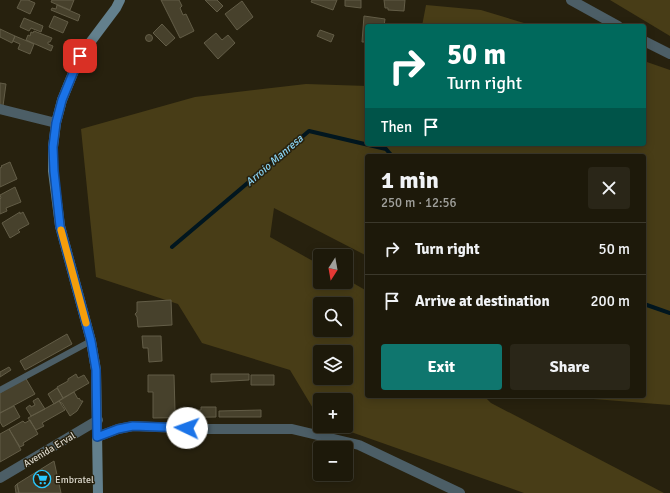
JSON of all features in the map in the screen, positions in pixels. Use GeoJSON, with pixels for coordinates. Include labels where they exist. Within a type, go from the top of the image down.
{"type":"FeatureCollection","features":[{"type":"Feature","properties":{"kind":"main road"},"geometry":{"type":"LineString","coordinates":[[98,493],[96,370],[91,341],[60,226],[53,147],[56,123],[62,100],[80,56],[120,0]]}},
{"type":"Feature","properties":{"kind":"street"},"geometry":{"type":"LineString","coordinates":[[571,0],[614,24]]}},
{"type":"Feature","properties":{"kind":"street"},"geometry":{"type":"LineString","coordinates":[[646,42],[670,54]]}},
{"type":"Feature","properties":{"kind":"street"},"geometry":{"type":"LineString","coordinates":[[0,110],[56,123]]}},
{"type":"Feature","properties":{"kind":"street","name":"Avenida Erval"},"geometry":{"type":"LineString","coordinates":[[0,478],[98,420]]}},
{"type":"Feature","properties":{"kind":"street"},"geometry":{"type":"LineString","coordinates":[[97,437],[118,429],[133,426],[201,429],[292,429],[359,445],[460,493]]}},
{"type":"Feature","properties":{"kind":"lane"},"geometry":{"type":"LineString","coordinates":[[0,390],[91,341]]}},
{"type":"Feature","properties":{"kind":"shaded area"},"geometry":{"type":"Polygon","coordinates":[[[610,0],[670,0],[670,36],[610,0]]]}},
{"type":"Feature","properties":{"kind":"shaded area"},"geometry":{"type":"Polygon","coordinates":[[[426,5],[481,10],[527,24],[422,24],[426,5]]]}},
{"type":"Feature","properties":{"kind":"shaded area"},"geometry":{"type":"Polygon","coordinates":[[[646,62],[670,70],[670,405],[581,398],[646,398],[646,154],[365,154],[365,255],[274,208],[270,237],[313,261],[313,289],[353,289],[353,283],[365,290],[365,398],[486,398],[491,403],[664,493],[524,493],[353,433],[353,393],[313,393],[313,408],[290,370],[202,343],[178,304],[96,277],[81,129],[195,97],[306,84],[365,86],[365,146],[646,146],[646,62]]]}},
{"type":"Feature","properties":{"kind":"building"},"geometry":{"type":"Polygon","coordinates":[[[21,0],[28,0],[35,3],[30,14],[17,8],[21,0]]]}},
{"type":"Feature","properties":{"kind":"building"},"geometry":{"type":"Polygon","coordinates":[[[52,0],[74,0],[70,10],[51,2],[52,0]]]}},
{"type":"Feature","properties":{"kind":"building"},"geometry":{"type":"Polygon","coordinates":[[[161,0],[179,0],[182,6],[180,8],[183,15],[186,14],[194,31],[180,38],[161,0]]]}},
{"type":"Feature","properties":{"kind":"building"},"geometry":{"type":"Polygon","coordinates":[[[205,0],[217,0],[223,6],[217,12],[205,0]]]}},
{"type":"Feature","properties":{"kind":"building"},"geometry":{"type":"Polygon","coordinates":[[[312,0],[337,0],[333,10],[311,2],[312,0]]]}},
{"type":"Feature","properties":{"kind":"building"},"geometry":{"type":"Polygon","coordinates":[[[345,0],[361,0],[361,8],[345,6],[345,0]]]}},
{"type":"Feature","properties":{"kind":"building"},"geometry":{"type":"Polygon","coordinates":[[[384,0],[405,0],[404,11],[388,10],[388,8],[385,8],[384,0]]]}},
{"type":"Feature","properties":{"kind":"building"},"geometry":{"type":"Polygon","coordinates":[[[242,1],[253,17],[237,30],[225,14],[242,1]]]}},
{"type":"Feature","properties":{"kind":"building"},"geometry":{"type":"Polygon","coordinates":[[[57,5],[80,15],[78,21],[51,10],[52,8],[56,9],[57,5]]]}},
{"type":"Feature","properties":{"kind":"building"},"geometry":{"type":"Polygon","coordinates":[[[54,16],[68,22],[63,33],[49,27],[54,16]]]}},
{"type":"Feature","properties":{"kind":"building"},"geometry":{"type":"Polygon","coordinates":[[[364,16],[385,19],[384,24],[365,24],[365,42],[362,42],[364,16]]]}},
{"type":"Feature","properties":{"kind":"building"},"geometry":{"type":"Polygon","coordinates":[[[24,18],[43,26],[41,32],[31,28],[29,31],[20,27],[24,18]]]}},
{"type":"Feature","properties":{"kind":"building"},"geometry":{"type":"Polygon","coordinates":[[[162,24],[175,38],[166,46],[153,33],[162,24]]]}},
{"type":"Feature","properties":{"kind":"building"},"geometry":{"type":"Polygon","coordinates":[[[0,29],[15,36],[12,43],[0,37],[0,29]]]}},
{"type":"Feature","properties":{"kind":"building"},"geometry":{"type":"Polygon","coordinates":[[[320,30],[334,35],[331,42],[317,36],[320,30]]]}},
{"type":"Feature","properties":{"kind":"building"},"geometry":{"type":"Polygon","coordinates":[[[34,31],[52,38],[50,42],[48,42],[48,44],[53,46],[51,51],[26,40],[28,35],[30,36],[31,32],[33,33],[34,31]]]}},
{"type":"Feature","properties":{"kind":"building"},"geometry":{"type":"Polygon","coordinates":[[[216,33],[222,40],[228,35],[235,43],[218,59],[204,43],[216,33]]]}},
{"type":"Feature","properties":{"kind":"building"},"geometry":{"type":"Polygon","coordinates":[[[149,34],[152,35],[152,41],[149,42],[146,41],[145,38],[146,35],[149,34]]]}},
{"type":"Feature","properties":{"kind":"building"},"geometry":{"type":"Polygon","coordinates":[[[15,36],[34,44],[30,54],[18,49],[20,44],[13,41],[15,36]]]}},
{"type":"Feature","properties":{"kind":"building"},"geometry":{"type":"Polygon","coordinates":[[[0,83],[6,84],[3,106],[0,105],[0,83]]]}},
{"type":"Feature","properties":{"kind":"building"},"geometry":{"type":"Polygon","coordinates":[[[10,162],[17,179],[0,187],[0,168],[2,167],[1,166],[10,162]]]}},
{"type":"Feature","properties":{"kind":"building"},"geometry":{"type":"Polygon","coordinates":[[[15,187],[21,202],[6,208],[7,211],[0,214],[0,195],[15,187]]]}},
{"type":"Feature","properties":{"kind":"building"},"geometry":{"type":"Polygon","coordinates":[[[20,212],[20,214],[23,212],[29,224],[18,230],[20,232],[10,238],[2,223],[20,212]]]}},
{"type":"Feature","properties":{"kind":"building"},"geometry":{"type":"Polygon","coordinates":[[[171,300],[172,325],[138,327],[137,317],[135,314],[137,312],[137,302],[171,300]]]}},
{"type":"Feature","properties":{"kind":"building"},"geometry":{"type":"Polygon","coordinates":[[[67,334],[72,344],[25,370],[20,361],[67,334]]]}},
{"type":"Feature","properties":{"kind":"building"},"geometry":{"type":"Polygon","coordinates":[[[142,336],[161,336],[162,361],[149,362],[148,348],[143,348],[142,336]]]}},
{"type":"Feature","properties":{"kind":"building"},"geometry":{"type":"Polygon","coordinates":[[[9,367],[11,370],[0,377],[0,372],[9,367]]]}},
{"type":"Feature","properties":{"kind":"building"},"geometry":{"type":"Polygon","coordinates":[[[76,374],[78,378],[84,375],[89,383],[63,398],[57,387],[68,381],[68,379],[76,374]]]}},
{"type":"Feature","properties":{"kind":"building"},"geometry":{"type":"Polygon","coordinates":[[[211,374],[249,374],[249,380],[211,382],[211,374]]]}},
{"type":"Feature","properties":{"kind":"building"},"geometry":{"type":"Polygon","coordinates":[[[148,375],[174,375],[175,411],[201,410],[201,407],[216,407],[216,417],[153,418],[153,392],[148,392],[148,375]]]}},
{"type":"Feature","properties":{"kind":"building"},"geometry":{"type":"Polygon","coordinates":[[[251,375],[274,375],[274,385],[251,385],[251,375]]]}},
{"type":"Feature","properties":{"kind":"building"},"geometry":{"type":"Polygon","coordinates":[[[25,377],[35,394],[0,413],[0,393],[25,377]]]}},
{"type":"Feature","properties":{"kind":"building"},"geometry":{"type":"Polygon","coordinates":[[[57,388],[63,398],[54,404],[48,394],[57,388]]]}},
{"type":"Feature","properties":{"kind":"building"},"geometry":{"type":"Polygon","coordinates":[[[74,392],[78,399],[79,398],[83,401],[77,411],[70,416],[62,403],[59,401],[74,392]]]}},
{"type":"Feature","properties":{"kind":"building"},"geometry":{"type":"Polygon","coordinates":[[[38,398],[45,409],[31,416],[26,408],[30,405],[31,407],[35,405],[33,401],[38,398]]]}},
{"type":"Feature","properties":{"kind":"building"},"geometry":{"type":"Polygon","coordinates":[[[59,401],[65,410],[42,423],[44,426],[36,430],[28,418],[59,401]]]}},
{"type":"Feature","properties":{"kind":"building"},"geometry":{"type":"Polygon","coordinates":[[[14,406],[20,417],[3,427],[0,422],[0,413],[14,406]]]}},
{"type":"Feature","properties":{"kind":"building"},"geometry":{"type":"Polygon","coordinates":[[[261,410],[261,417],[219,417],[219,411],[261,410]]]}},
{"type":"Feature","properties":{"kind":"building"},"geometry":{"type":"Polygon","coordinates":[[[30,420],[38,434],[23,443],[24,445],[20,447],[9,429],[23,421],[25,423],[30,420]]]}},
{"type":"Feature","properties":{"kind":"building"},"geometry":{"type":"Polygon","coordinates":[[[9,429],[21,450],[0,462],[0,434],[9,429]]]}},
{"type":"Feature","properties":{"kind":"building","name":"Embratel"},"geometry":{"type":"Polygon","coordinates":[[[54,461],[61,493],[19,493],[17,484],[54,461]]]}},
{"type":"Feature","properties":{"kind":"building"},"geometry":{"type":"Polygon","coordinates":[[[17,484],[19,493],[16,493],[15,486],[17,484]]]}},
{"type":"Feature","properties":{"kind":"waterway","name":"Arroio Manresa"},"geometry":{"type":"LineString","coordinates":[[172,247],[309,131],[365,144]]}},
{"type":"Feature","properties":{"kind":"waterway","name":"Arroio Manresa"},"geometry":{"type":"LineString","coordinates":[[373,146],[386,149],[390,154]]}},
{"type":"Feature","properties":{"kind":"waterway","name":"Arroio Manresa"},"geometry":{"type":"LineString","coordinates":[[646,305],[670,313]]}},
{"type":"Feature","properties":{"kind":"slow traffic"},"geometry":{"type":"LineString","coordinates":[[61,230],[86,323]]}},
{"type":"Feature","properties":{"kind":"place","name":"Embratel"},"geometry":{"type":"Point","coordinates":[42,479]}},
{"type":"Feature","properties":{"kind":"route"},"geometry":{"type":"LineString","coordinates":[[80,56],[62,100],[56,123],[53,147],[54,171],[60,226],[91,341],[96,370],[98,420],[97,437],[118,429],[133,426],[187,428]]}}]}
